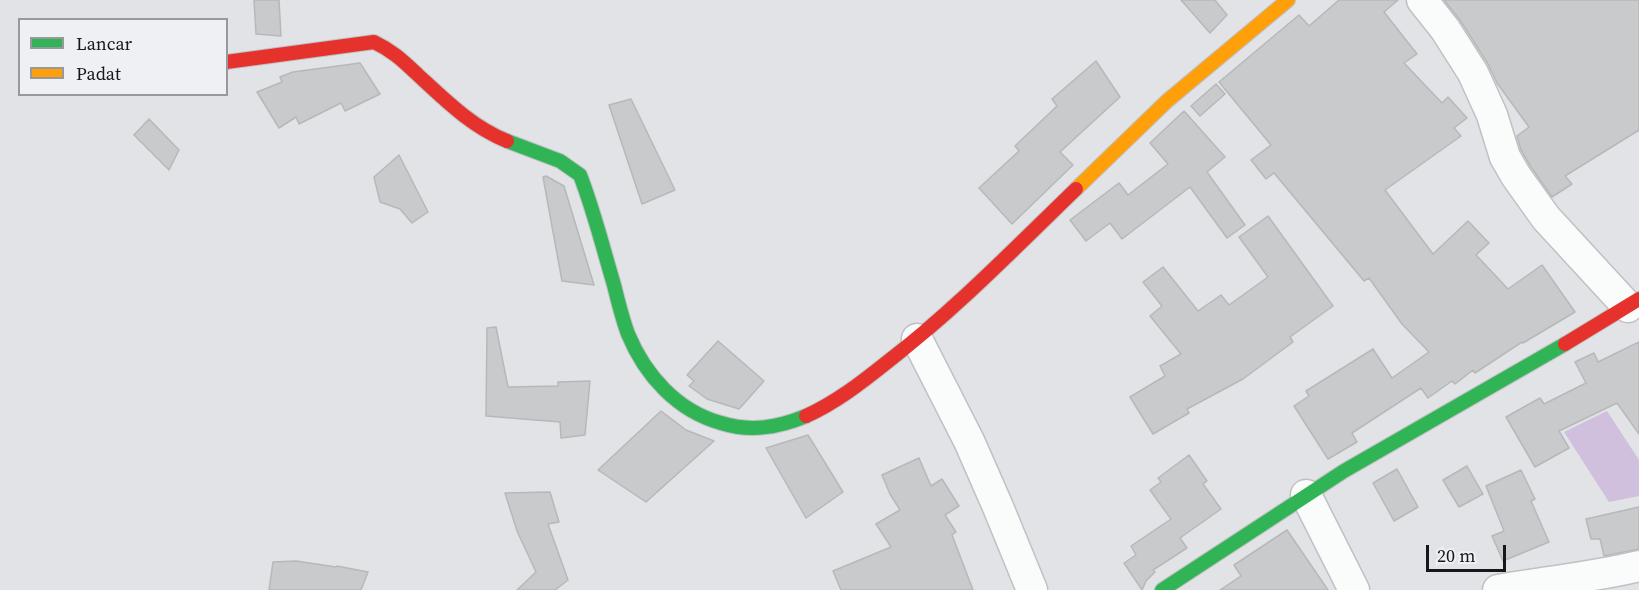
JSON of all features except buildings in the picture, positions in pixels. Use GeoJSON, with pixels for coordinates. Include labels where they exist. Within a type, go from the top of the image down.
{"type":"FeatureCollection","features":[{"type":"Feature","properties":{"kind":"street"},"geometry":{"type":"LineString","coordinates":[[228,62],[374,42],[390,50],[462,115],[484,129],[572,168],[580,176],[585,188],[635,352],[657,383],[696,415],[735,428],[762,429],[790,423],[819,412],[855,389],[917,339],[944,316],[1167,101],[1288,0]]}},
{"type":"Feature","properties":{"kind":"street"},"geometry":{"type":"LineString","coordinates":[[1162,590],[1344,471],[1633,303],[1546,218],[1521,183],[1505,158],[1491,115],[1473,73],[1445,29],[1422,0]]}},
{"type":"Feature","properties":{"kind":"street"},"geometry":{"type":"LineString","coordinates":[[917,339],[969,441],[1032,590]]}},
{"type":"Feature","properties":{"kind":"street"},"geometry":{"type":"LineString","coordinates":[[1306,495],[1354,590]]}},
{"type":"Feature","properties":{"kind":"street"},"geometry":{"type":"LineString","coordinates":[[1498,590],[1639,566]]}},
{"type":"Feature","properties":{"kind":"shaded area"},"geometry":{"type":"Polygon","coordinates":[[[1607,411],[1639,460],[1639,496],[1609,502],[1564,432],[1607,411]]]}},
{"type":"Feature","properties":{"kind":"traffic: fast"},"geometry":{"type":"LineString","coordinates":[[507,141],[560,161],[580,175],[628,334],[644,364],[664,389],[690,410],[732,426],[753,428],[774,426],[806,416]]}},
{"type":"Feature","properties":{"kind":"traffic: fast"},"geometry":{"type":"LineString","coordinates":[[1162,590],[1344,471],[1565,344]]}},
{"type":"Feature","properties":{"kind":"traffic: slow"},"geometry":{"type":"LineString","coordinates":[[1076,189],[1167,101],[1288,0]]}},
{"type":"Feature","properties":{"kind":"traffic: jam"},"geometry":{"type":"LineString","coordinates":[[228,62],[374,42],[398,57],[471,121],[507,141]]}},
{"type":"Feature","properties":{"kind":"traffic: jam"},"geometry":{"type":"LineString","coordinates":[[806,416],[848,392],[936,322],[1076,189]]}},
{"type":"Feature","properties":{"kind":"traffic: jam"},"geometry":{"type":"LineString","coordinates":[[1565,344],[1639,299]]}}]}
